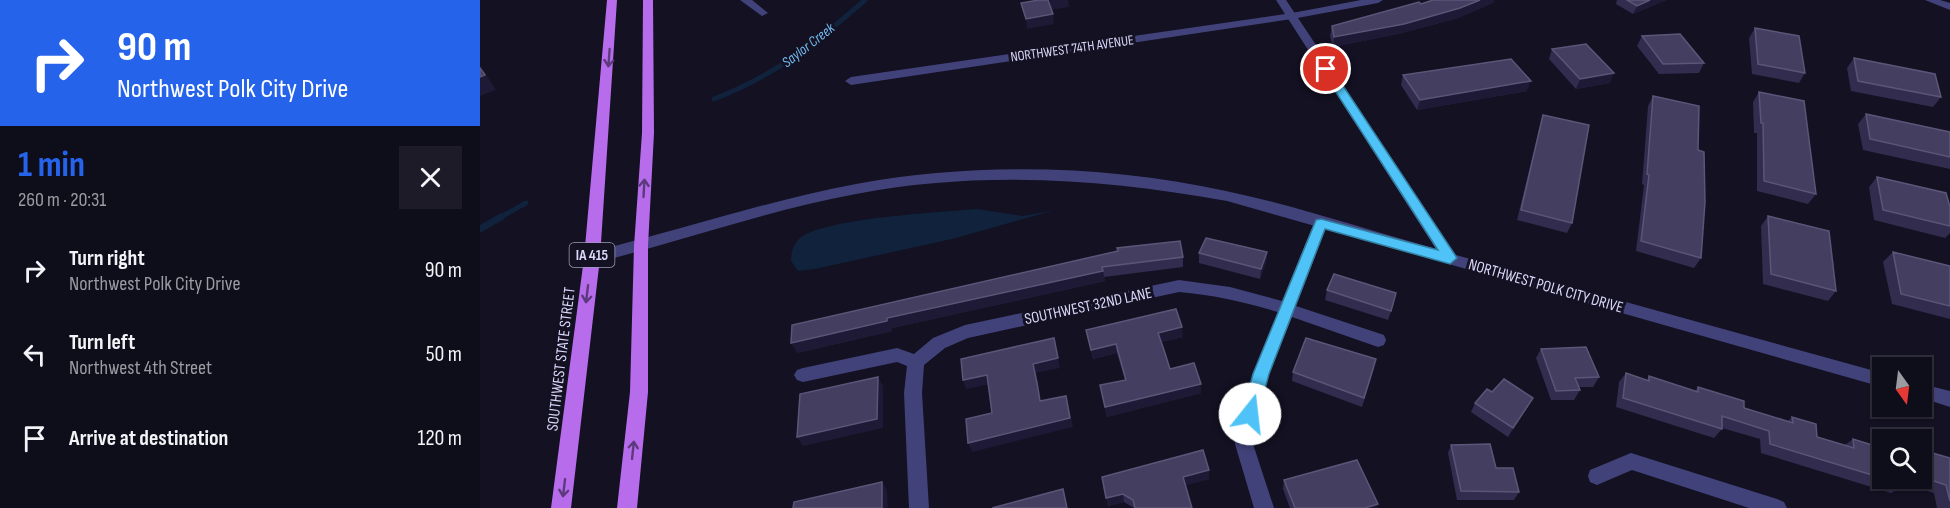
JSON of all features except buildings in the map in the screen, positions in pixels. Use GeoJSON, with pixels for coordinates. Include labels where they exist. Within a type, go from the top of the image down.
{"type":"FeatureCollection","features":[{"type":"Feature","properties":{"kind":"main road","name":"SOUTHWEST STATE STREET"},"geometry":{"type":"LineString","coordinates":[[561,508],[592,258],[612,0]]}},
{"type":"Feature","properties":{"kind":"main road"},"geometry":{"type":"LineString","coordinates":[[627,508],[639,392],[641,246],[648,133],[648,0]]}},
{"type":"Feature","properties":{"kind":"street"},"geometry":{"type":"LineString","coordinates":[[745,0],[762,13]]}},
{"type":"Feature","properties":{"kind":"street"},"geometry":{"type":"LineString","coordinates":[[1281,0],[1450,258]]}},
{"type":"Feature","properties":{"kind":"street","name":"NORTHWEST 74TH AVENUE"},"geometry":{"type":"LineString","coordinates":[[852,81],[1292,16],[1378,0]]}},
{"type":"Feature","properties":{"kind":"street"},"geometry":{"type":"LineString","coordinates":[[1930,0],[1950,7]]}},
{"type":"Feature","properties":{"kind":"street","name":"NORTHWEST POLK CITY DRIVE"},"geometry":{"type":"LineString","coordinates":[[641,246],[804,199],[870,186],[959,176],[1026,172],[1094,175],[1161,183],[1227,196],[1872,377]]}},
{"type":"Feature","properties":{"kind":"street"},"geometry":{"type":"LineString","coordinates":[[1264,508],[1244,444],[1261,374],[1321,223]]}},
{"type":"Feature","properties":{"kind":"street"},"geometry":{"type":"LineString","coordinates":[[592,258],[641,246]]}},
{"type":"Feature","properties":{"kind":"street","name":"SOUTHWEST 32ND LANE"},"geometry":{"type":"LineString","coordinates":[[916,362],[939,343],[965,332],[1179,286],[1207,287],[1286,309],[1378,340]]}},
{"type":"Feature","properties":{"kind":"street"},"geometry":{"type":"LineString","coordinates":[[803,375],[897,355],[916,362],[913,393],[919,508]]}},
{"type":"Feature","properties":{"kind":"street"},"geometry":{"type":"LineString","coordinates":[[1932,394],[1950,399]]}},
{"type":"Feature","properties":{"kind":"street"},"geometry":{"type":"LineString","coordinates":[[1598,476],[1631,461],[1777,508]]}},
{"type":"Feature","properties":{"kind":"water"},"geometry":{"type":"Polygon","coordinates":[[[977,209],[1023,216],[1055,210],[952,239],[815,269],[798,271],[791,261],[793,249],[799,239],[831,226],[884,217],[977,209]]]}},
{"type":"Feature","properties":{"kind":"waterway","name":"Saylor Creek"},"geometry":{"type":"LineString","coordinates":[[714,99],[756,80],[794,57],[865,0]]}},
{"type":"Feature","properties":{"kind":"waterway","name":"Saylor Creek"},"geometry":{"type":"LineString","coordinates":[[499,218],[526,203]]}},
{"type":"Feature","properties":{"kind":"waterway","name":"Saylor Creek"},"geometry":{"type":"LineString","coordinates":[[480,229],[501,217]]}},
{"type":"Feature","properties":{"kind":"route"},"geometry":{"type":"LineString","coordinates":[[1250,414],[1261,374],[1321,223],[1450,258],[1326,69]]}}]}
